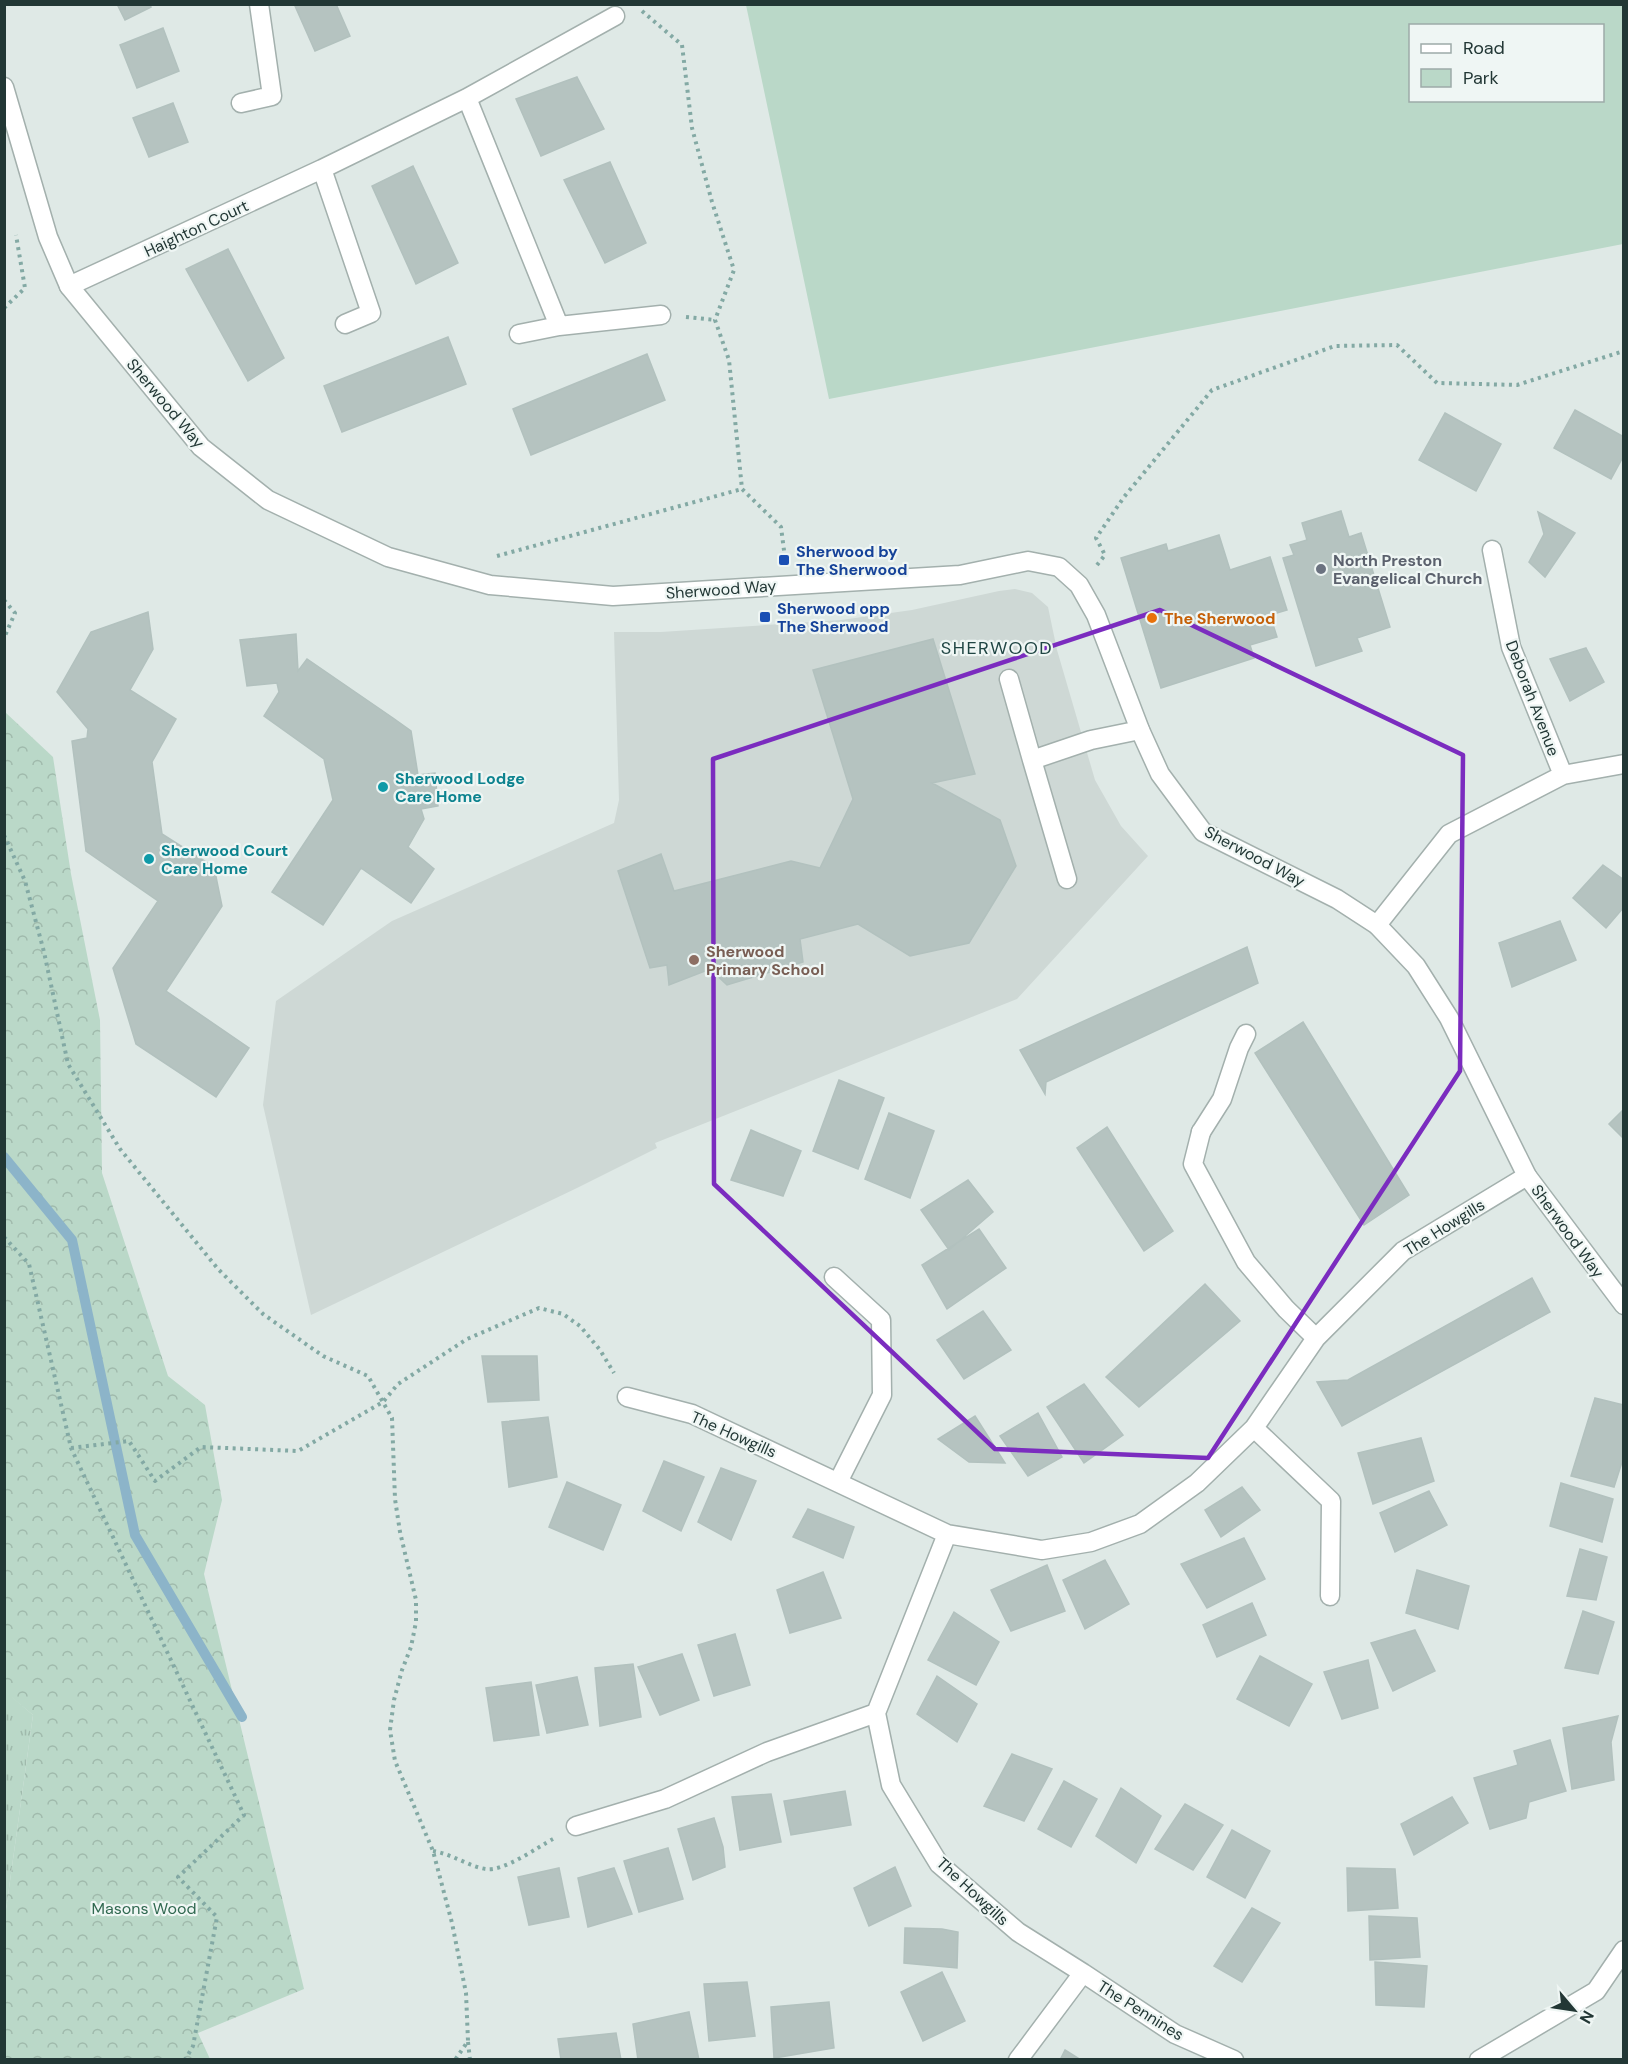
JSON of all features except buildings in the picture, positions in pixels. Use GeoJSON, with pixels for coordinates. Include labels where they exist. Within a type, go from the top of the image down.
{"type":"FeatureCollection","features":[{"type":"Feature","properties":{"kind":"street"},"geometry":{"type":"LineString","coordinates":[[241,103],[272,96],[259,4]]}},
{"type":"Feature","properties":{"kind":"street","name":"Haighton Court"},"geometry":{"type":"LineString","coordinates":[[69,286],[322,169],[467,98],[615,16]]}},
{"type":"Feature","properties":{"kind":"street","name":"Sherwood Way"},"geometry":{"type":"LineString","coordinates":[[4,87],[48,237],[69,286],[201,447],[268,500],[388,557],[490,585],[614,596],[960,575],[1028,561],[1059,567],[1079,585],[1096,615],[1140,730],[1160,774],[1203,832],[1337,899],[1377,925],[1416,966],[1449,1018],[1527,1176],[1623,1305]]}},
{"type":"Feature","properties":{"kind":"street"},"geometry":{"type":"LineString","coordinates":[[467,98],[559,326]]}},
{"type":"Feature","properties":{"kind":"street"},"geometry":{"type":"LineString","coordinates":[[322,169],[371,313],[345,324]]}},
{"type":"Feature","properties":{"kind":"street"},"geometry":{"type":"LineString","coordinates":[[519,334],[559,326],[661,315]]}},
{"type":"Feature","properties":{"kind":"street","name":"Deborah Avenue"},"geometry":{"type":"LineString","coordinates":[[1492,550],[1511,647],[1563,775]]}},
{"type":"Feature","properties":{"kind":"street"},"geometry":{"type":"LineString","coordinates":[[1009,679],[1067,879]]}},
{"type":"Feature","properties":{"kind":"street"},"geometry":{"type":"LineString","coordinates":[[1032,760],[1091,740],[1140,730]]}},
{"type":"Feature","properties":{"kind":"street","name":"Deborah Avenue"},"geometry":{"type":"LineString","coordinates":[[1377,925],[1449,834],[1563,775],[1623,764]]}},
{"type":"Feature","properties":{"kind":"street"},"geometry":{"type":"LineString","coordinates":[[1246,1034],[1222,1100],[1201,1132],[1193,1164],[1246,1262],[1286,1309],[1317,1338]]}},
{"type":"Feature","properties":{"kind":"street","name":"The Howgills"},"geometry":{"type":"LineString","coordinates":[[627,1397],[692,1414],[947,1534],[1042,1550],[1091,1542],[1140,1524],[1197,1483],[1254,1428],[1317,1338],[1403,1251],[1527,1176]]}},
{"type":"Feature","properties":{"kind":"street"},"geometry":{"type":"LineString","coordinates":[[834,1277],[881,1320],[882,1395],[838,1482]]}},
{"type":"Feature","properties":{"kind":"street"},"geometry":{"type":"LineString","coordinates":[[1254,1428],[1330,1501],[1330,1596]]}},
{"type":"Feature","properties":{"kind":"street"},"geometry":{"type":"LineString","coordinates":[[576,1826],[665,1799],[767,1752],[876,1713],[947,1534]]}},
{"type":"Feature","properties":{"kind":"street","name":"The Howgills"},"geometry":{"type":"LineString","coordinates":[[876,1713],[891,1785],[939,1864],[1018,1932],[1083,1973]]}},
{"type":"Feature","properties":{"kind":"street"},"geometry":{"type":"LineString","coordinates":[[1479,2060],[1596,1991],[1623,1950]]}},
{"type":"Feature","properties":{"kind":"street","name":"The Pennines"},"geometry":{"type":"LineString","coordinates":[[1018,2060],[1083,1973],[1175,2034],[1234,2060]]}},
{"type":"Feature","properties":{"kind":"path"},"geometry":{"type":"LineString","coordinates":[[635,4],[682,45],[692,128],[712,202],[734,270],[715,320],[729,360],[742,489],[781,527],[789,585]]}},
{"type":"Feature","properties":{"kind":"path"},"geometry":{"type":"LineString","coordinates":[[4,308],[25,288],[14,220],[41,214]]}},
{"type":"Feature","properties":{"kind":"path"},"geometry":{"type":"LineString","coordinates":[[1079,585],[1105,555],[1096,538],[1118,505],[1212,390],[1335,346],[1397,345],[1437,383],[1517,385],[1623,351]]}},
{"type":"Feature","properties":{"kind":"path"},"geometry":{"type":"LineString","coordinates":[[487,559],[742,489]]}},
{"type":"Feature","properties":{"kind":"path"},"geometry":{"type":"LineString","coordinates":[[4,600],[15,613],[4,638]]}},
{"type":"Feature","properties":{"kind":"path"},"geometry":{"type":"LineString","coordinates":[[4,835],[26,881],[68,1064],[120,1149],[218,1269],[263,1314],[323,1356],[368,1376],[392,1418],[395,1499],[400,1532],[417,1600],[411,1647],[394,1700],[390,1730],[395,1761],[433,1851],[452,1923],[466,1993],[471,2060]]}},
{"type":"Feature","properties":{"kind":"path"},"geometry":{"type":"LineString","coordinates":[[4,1237],[28,1264],[71,1448],[244,1815],[178,1877],[217,1917],[193,2046],[185,2060]]}},
{"type":"Feature","properties":{"kind":"path"},"geometry":{"type":"LineString","coordinates":[[71,1448],[129,1441],[155,1481],[201,1447],[298,1451],[383,1402],[398,1384],[467,1339],[539,1308],[563,1314],[580,1326],[600,1350],[627,1397]]}},
{"type":"Feature","properties":{"kind":"path"},"geometry":{"type":"LineString","coordinates":[[433,1851],[486,1869],[498,1869],[576,1826]]}},
{"type":"Feature","properties":{"kind":"path"},"geometry":{"type":"LineString","coordinates":[[455,2060],[468,2041]]}},
{"type":"Feature","properties":{"kind":"highlighted area"},"geometry":{"type":"Polygon","coordinates":[[[1160,610],[1463,755],[1460,1071],[1208,1458],[995,1449],[714,1184],[713,759],[1160,610]]]}},
{"type":"Feature","properties":{"kind":"shaded area","name":"Sherwood Primary School"},"geometry":{"type":"Polygon","coordinates":[[[1015,589],[1032,593],[1048,607],[1057,650],[1095,780],[1121,826],[1148,856],[1017,999],[655,1143],[657,1148],[577,1188],[311,1315],[263,1105],[276,1001],[392,921],[614,823],[619,800],[614,632],[661,632],[841,620],[912,610],[1015,589]]]}},
{"type":"Feature","properties":{"kind":"green space"},"geometry":{"type":"Polygon","coordinates":[[[746,5],[1623,5],[1623,244],[829,399],[746,5]]]}},
{"type":"Feature","properties":{"kind":"green space","name":"Masons Wood"},"geometry":{"type":"Polygon","coordinates":[[[5,712],[53,757],[71,874],[100,1020],[102,1173],[168,1376],[205,1405],[222,1500],[204,1574],[304,1989],[198,2033],[210,2059],[5,2059],[5,1917],[33,1715],[4,1691],[5,712]]]}},
{"type":"Feature","properties":{"kind":"green space"},"geometry":{"type":"Polygon","coordinates":[[[5,1691],[33,1715],[5,1917],[5,1691]]]}},
{"type":"Feature","properties":{"kind":"waterway"},"geometry":{"type":"LineString","coordinates":[[4,1157],[72,1240],[135,1535],[242,1717]]}},
{"type":"Feature","properties":{"kind":"place","name":"Sherwood by The Sherwood"},"geometry":{"type":"Point","coordinates":[784,560]}},
{"type":"Feature","properties":{"kind":"place","name":"North Preston Evangelical Church"},"geometry":{"type":"Point","coordinates":[1321,569]}},
{"type":"Feature","properties":{"kind":"place","name":"Sherwood opp The Sherwood"},"geometry":{"type":"Point","coordinates":[765,617]}},
{"type":"Feature","properties":{"kind":"place","name":"The Sherwood"},"geometry":{"type":"Point","coordinates":[1152,618]}},
{"type":"Feature","properties":{"kind":"place","name":"Sherwood Lodge Care Home"},"geometry":{"type":"Point","coordinates":[383,787]}},
{"type":"Feature","properties":{"kind":"place","name":"Sherwood Court Care Home"},"geometry":{"type":"Point","coordinates":[149,859]}},
{"type":"Feature","properties":{"kind":"place","name":"Sherwood Primary School"},"geometry":{"type":"Point","coordinates":[694,960]}},
{"type":"Feature","properties":{"kind":"district","name":"SHERWOOD"},"geometry":{"type":"Point","coordinates":[997,648]}}]}
